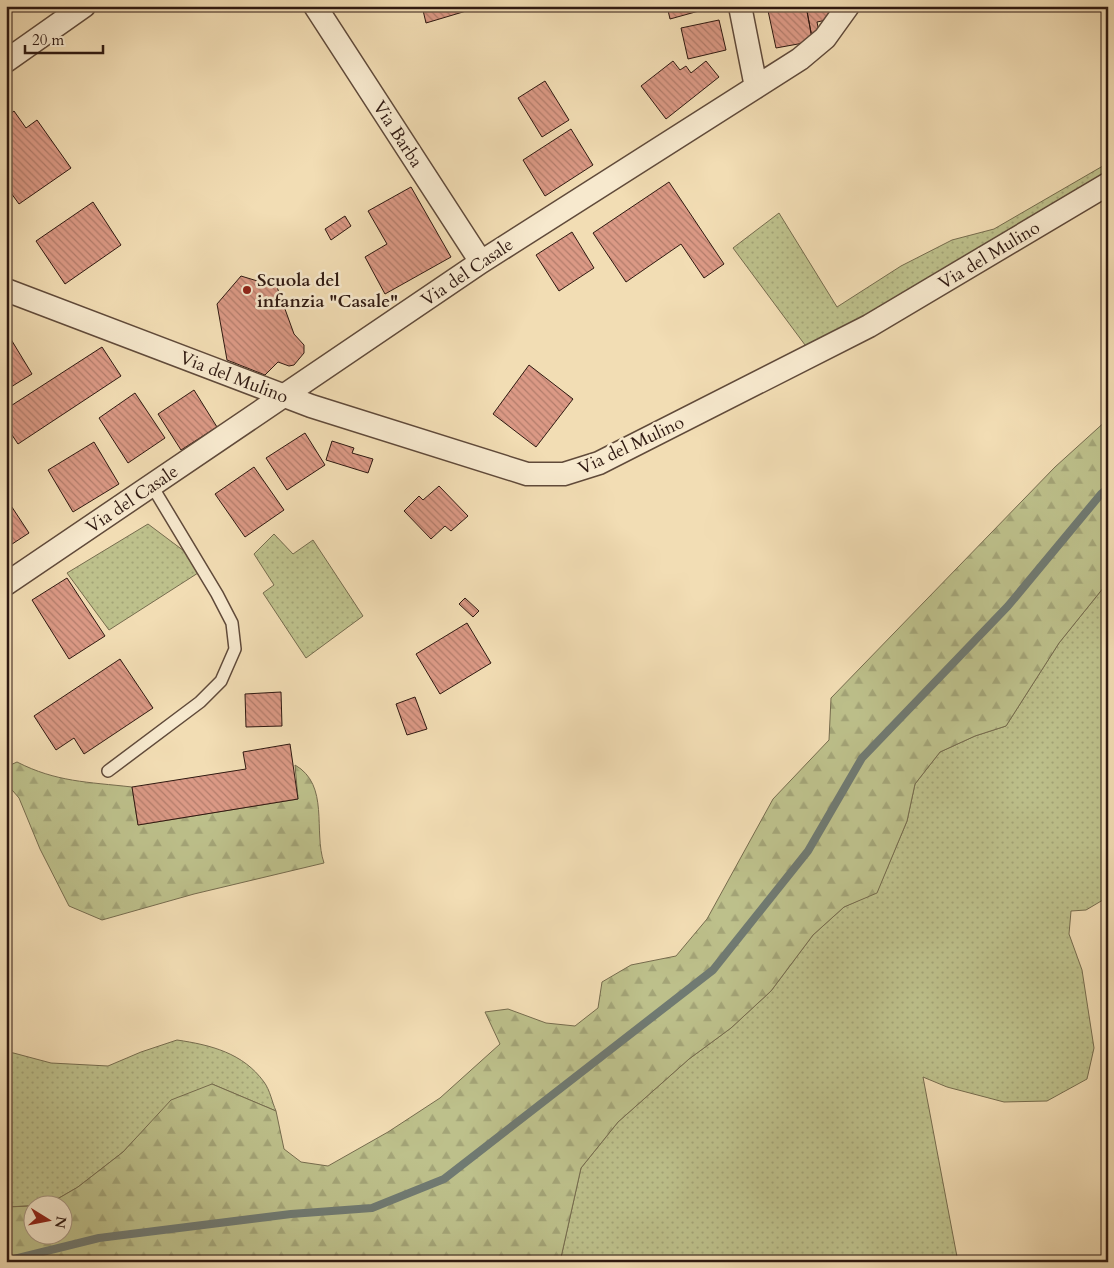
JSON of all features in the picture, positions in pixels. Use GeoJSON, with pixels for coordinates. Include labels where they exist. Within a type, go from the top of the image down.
{"type":"FeatureCollection","features":[{"type":"Feature","properties":{"kind":"street"},"geometry":{"type":"LineString","coordinates":[[6,60],[84,6]]}},
{"type":"Feature","properties":{"kind":"street","name":"Via Barba"},"geometry":{"type":"LineString","coordinates":[[315,6],[481,262]]}},
{"type":"Feature","properties":{"kind":"street"},"geometry":{"type":"LineString","coordinates":[[740,6],[756,87]]}},
{"type":"Feature","properties":{"kind":"street","name":"Via del Casale"},"geometry":{"type":"LineString","coordinates":[[6,584],[481,262],[800,59],[819,44],[848,6]]}},
{"type":"Feature","properties":{"kind":"street","name":"Via del Mulino"},"geometry":{"type":"LineString","coordinates":[[10,295],[341,417],[527,474],[550,476],[577,472],[599,463],[833,346],[1108,184]]}},
{"type":"Feature","properties":{"kind":"lane"},"geometry":{"type":"LineString","coordinates":[[108,771],[200,702],[221,681],[235,649],[232,623],[218,594],[152,486]]}},
{"type":"Feature","properties":{"kind":"green space"},"geometry":{"type":"Polygon","coordinates":[[[1108,163],[1108,181],[811,353],[733,248],[779,213],[837,307],[901,266],[952,240],[994,229],[1108,163]]]}},
{"type":"Feature","properties":{"kind":"green space"},"geometry":{"type":"Polygon","coordinates":[[[1108,419],[1108,582],[1059,643],[1006,726],[975,736],[940,752],[915,784],[907,821],[877,893],[844,907],[813,935],[771,991],[731,1028],[689,1059],[618,1122],[581,1168],[560,1262],[6,1262],[6,1207],[22,1206],[22,1246],[72,1246],[72,1196],[62,1196],[78,1187],[123,1152],[171,1100],[212,1084],[276,1111],[284,1149],[301,1162],[328,1166],[388,1132],[440,1098],[500,1044],[485,1012],[508,1009],[546,1023],[575,1026],[598,1008],[602,982],[631,965],[676,956],[707,919],[773,799],[829,740],[831,698],[1055,467],[1108,419]]]}},
{"type":"Feature","properties":{"kind":"green space"},"geometry":{"type":"Polygon","coordinates":[[[148,524],[188,554],[198,573],[109,630],[67,573],[148,524]]]}},
{"type":"Feature","properties":{"kind":"green space"},"geometry":{"type":"Polygon","coordinates":[[[274,534],[293,554],[313,540],[363,616],[306,658],[263,593],[274,585],[254,554],[274,534]]]}},
{"type":"Feature","properties":{"kind":"green space"},"geometry":{"type":"Polygon","coordinates":[[[1108,582],[1108,897],[1086,910],[1071,911],[1069,934],[1082,970],[1094,1048],[1087,1079],[1047,1101],[1004,1102],[947,1087],[923,1077],[958,1262],[560,1262],[581,1168],[618,1122],[689,1059],[731,1028],[771,991],[813,935],[844,907],[877,892],[907,821],[915,784],[940,752],[975,736],[1006,726],[1059,643],[1108,582]]]}},
{"type":"Feature","properties":{"kind":"green space"},"geometry":{"type":"Polygon","coordinates":[[[17,762],[45,774],[87,782],[132,787],[138,825],[298,799],[295,765],[306,774],[313,784],[317,796],[321,850],[324,863],[194,894],[102,920],[69,906],[40,849],[19,798],[6,783],[6,767],[17,762]]]}},
{"type":"Feature","properties":{"kind":"green space"},"geometry":{"type":"Polygon","coordinates":[[[177,1040],[225,1052],[236,1057],[256,1072],[266,1085],[276,1111],[212,1084],[141,1133],[123,1152],[78,1187],[62,1196],[22,1196],[22,1206],[6,1207],[6,1051],[51,1063],[108,1066],[177,1040]]]}},
{"type":"Feature","properties":{"kind":"building"},"geometry":{"type":"Polygon","coordinates":[[[422,6],[483,6],[426,23],[422,6]]]}},
{"type":"Feature","properties":{"kind":"building"},"geometry":{"type":"Polygon","coordinates":[[[667,6],[717,6],[670,19],[667,6]]]}},
{"type":"Feature","properties":{"kind":"building"},"geometry":{"type":"Polygon","coordinates":[[[767,6],[806,6],[812,38],[809,42],[776,48],[767,6]]]}},
{"type":"Feature","properties":{"kind":"building"},"geometry":{"type":"Polygon","coordinates":[[[806,6],[833,6],[836,18],[817,22],[820,37],[812,38],[806,6]]]}},
{"type":"Feature","properties":{"kind":"building"},"geometry":{"type":"Polygon","coordinates":[[[719,20],[726,50],[688,59],[681,28],[719,20]]]}},
{"type":"Feature","properties":{"kind":"building"},"geometry":{"type":"Polygon","coordinates":[[[673,61],[680,70],[686,66],[691,73],[706,61],[719,77],[666,119],[641,86],[673,61]]]}},
{"type":"Feature","properties":{"kind":"building"},"geometry":{"type":"Polygon","coordinates":[[[545,81],[569,120],[542,137],[518,98],[545,81]]]}},
{"type":"Feature","properties":{"kind":"building"},"geometry":{"type":"Polygon","coordinates":[[[14,111],[26,128],[37,120],[71,168],[19,204],[6,186],[6,117],[14,111]]]}},
{"type":"Feature","properties":{"kind":"building"},"geometry":{"type":"Polygon","coordinates":[[[571,129],[593,165],[545,196],[523,160],[571,129]]]}},
{"type":"Feature","properties":{"kind":"building"},"geometry":{"type":"Polygon","coordinates":[[[669,182],[724,264],[704,278],[681,244],[626,282],[593,233],[669,182]]]}},
{"type":"Feature","properties":{"kind":"building"},"geometry":{"type":"Polygon","coordinates":[[[411,187],[451,257],[385,294],[365,257],[387,244],[368,211],[411,187]]]}},
{"type":"Feature","properties":{"kind":"building"},"geometry":{"type":"Polygon","coordinates":[[[93,202],[121,245],[65,284],[36,241],[93,202]]]}},
{"type":"Feature","properties":{"kind":"building"},"geometry":{"type":"Polygon","coordinates":[[[345,216],[351,226],[331,240],[325,229],[345,216]]]}},
{"type":"Feature","properties":{"kind":"building"},"geometry":{"type":"Polygon","coordinates":[[[572,232],[594,268],[559,291],[536,255],[572,232]]]}},
{"type":"Feature","properties":{"kind":"building"},"geometry":{"type":"Polygon","coordinates":[[[241,276],[277,287],[294,334],[304,345],[304,353],[294,365],[289,366],[278,362],[265,375],[227,360],[217,304],[241,276]]]}},
{"type":"Feature","properties":{"kind":"building"},"geometry":{"type":"Polygon","coordinates":[[[9,336],[32,374],[6,390],[6,338],[9,336]]]}},
{"type":"Feature","properties":{"kind":"building"},"geometry":{"type":"Polygon","coordinates":[[[102,347],[121,376],[18,444],[6,426],[6,409],[102,347]]]}},
{"type":"Feature","properties":{"kind":"building"},"geometry":{"type":"Polygon","coordinates":[[[529,365],[573,399],[536,447],[493,414],[529,365]]]}},
{"type":"Feature","properties":{"kind":"building"},"geometry":{"type":"Polygon","coordinates":[[[194,390],[217,427],[181,450],[158,414],[194,390]]]}},
{"type":"Feature","properties":{"kind":"building"},"geometry":{"type":"Polygon","coordinates":[[[135,393],[165,438],[128,463],[99,418],[135,393]]]}},
{"type":"Feature","properties":{"kind":"building"},"geometry":{"type":"Polygon","coordinates":[[[305,433],[325,465],[287,490],[266,458],[305,433]]]}},
{"type":"Feature","properties":{"kind":"building"},"geometry":{"type":"Polygon","coordinates":[[[332,441],[354,448],[352,453],[373,459],[368,473],[326,460],[332,441]]]}},
{"type":"Feature","properties":{"kind":"building"},"geometry":{"type":"Polygon","coordinates":[[[94,442],[119,484],[73,512],[48,470],[94,442]]]}},
{"type":"Feature","properties":{"kind":"building"},"geometry":{"type":"Polygon","coordinates":[[[254,467],[284,510],[245,537],[215,494],[254,467]]]}},
{"type":"Feature","properties":{"kind":"building"},"geometry":{"type":"Polygon","coordinates":[[[439,486],[468,516],[451,531],[445,526],[431,539],[404,511],[419,496],[423,500],[439,486]]]}},
{"type":"Feature","properties":{"kind":"building"},"geometry":{"type":"Polygon","coordinates":[[[6,498],[29,533],[6,548],[6,498]]]}},
{"type":"Feature","properties":{"kind":"building"},"geometry":{"type":"Polygon","coordinates":[[[67,578],[105,636],[69,659],[32,600],[67,578]]]}},
{"type":"Feature","properties":{"kind":"building"},"geometry":{"type":"Polygon","coordinates":[[[465,598],[479,611],[473,617],[459,604],[465,598]]]}},
{"type":"Feature","properties":{"kind":"building"},"geometry":{"type":"Polygon","coordinates":[[[467,623],[491,663],[440,694],[416,654],[467,623]]]}},
{"type":"Feature","properties":{"kind":"building"},"geometry":{"type":"Polygon","coordinates":[[[120,659],[153,708],[84,754],[74,738],[56,750],[34,716],[120,659]]]}},
{"type":"Feature","properties":{"kind":"building"},"geometry":{"type":"Polygon","coordinates":[[[281,692],[282,726],[246,727],[245,694],[281,692]]]}},
{"type":"Feature","properties":{"kind":"building"},"geometry":{"type":"Polygon","coordinates":[[[415,697],[427,729],[407,735],[396,704],[415,697]]]}},
{"type":"Feature","properties":{"kind":"building"},"geometry":{"type":"Polygon","coordinates":[[[290,744],[298,799],[138,825],[132,787],[246,769],[243,752],[290,744]]]}},
{"type":"Feature","properties":{"kind":"waterway"},"geometry":{"type":"LineString","coordinates":[[6,1261],[99,1238],[291,1214],[372,1208],[444,1179],[713,970],[808,851],[862,758],[1008,606],[1108,488]]}},
{"type":"Feature","properties":{"kind":"place","name":"Scuola del infanzia \"Casale\""},"geometry":{"type":"Point","coordinates":[247,290]}}]}
